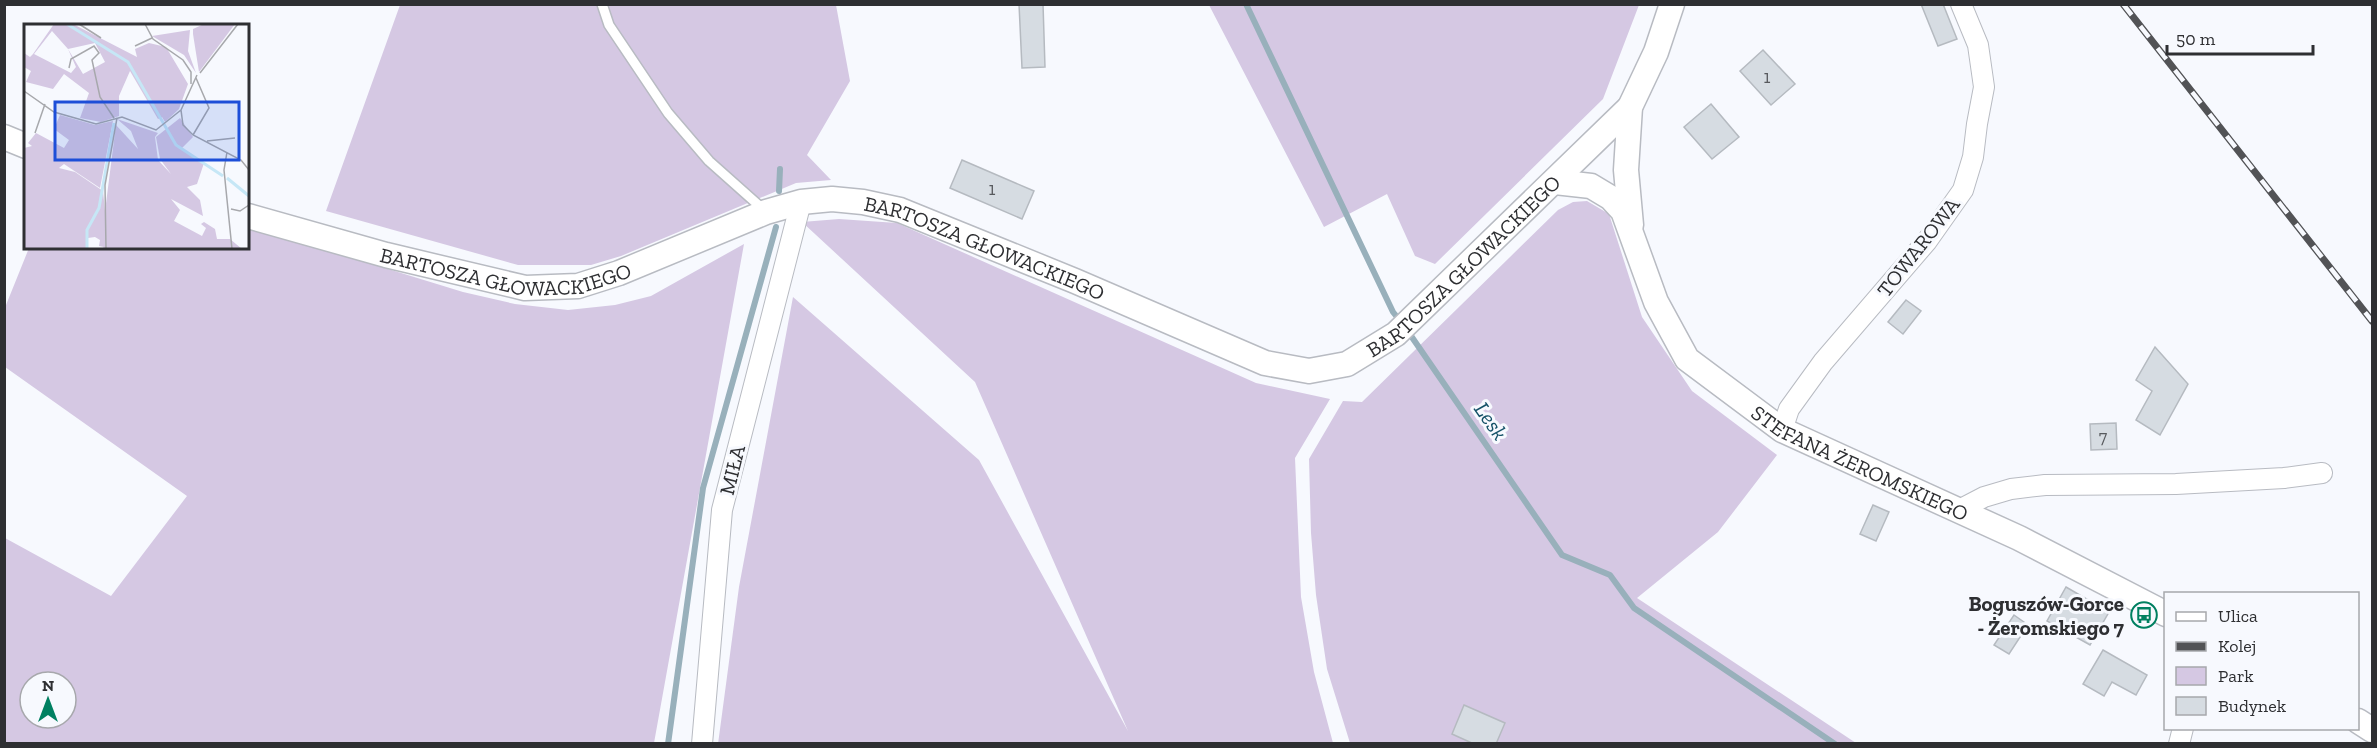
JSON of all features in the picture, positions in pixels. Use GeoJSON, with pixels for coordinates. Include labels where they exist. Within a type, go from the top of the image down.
{"type":"FeatureCollection","features":[{"type":"Feature","properties":{"kind":"street","name":"STEFANA ŻEROMSKIEGO"},"geometry":{"type":"LineString","coordinates":[[1632,233],[1626,170],[1630,107],[1656,52],[1672,4]]}},
{"type":"Feature","properties":{"kind":"street","name":"TOWAROWA"},"geometry":{"type":"LineString","coordinates":[[1782,430],[1789,409],[1823,362],[1927,242],[1963,190],[1973,157],[1984,87],[1978,45],[1961,4]]}},
{"type":"Feature","properties":{"kind":"street","name":"BARTOSZA GŁOWACKIEGO"},"geometry":{"type":"LineString","coordinates":[[249,216],[386,255],[525,288],[579,286],[619,273],[766,212],[801,202],[832,199],[863,202],[900,210],[1075,280],[1265,363],[1309,371],[1347,363],[1404,327],[1630,107]]}},
{"type":"Feature","properties":{"kind":"street"},"geometry":{"type":"LineString","coordinates":[[4,137],[24,145]]}},
{"type":"Feature","properties":{"kind":"street","name":"STEFANA ŻEROMSKIEGO"},"geometry":{"type":"LineString","coordinates":[[1555,182],[1591,186],[1611,198],[1623,212],[1656,303],[1688,359],[1782,430],[2019,538],[2164,613]]}},
{"type":"Feature","properties":{"kind":"street","name":"MIŁA"},"geometry":{"type":"LineString","coordinates":[[702,744],[722,510],[801,202]]}},
{"type":"Feature","properties":{"kind":"street"},"geometry":{"type":"LineString","coordinates":[[1959,510],[1983,498],[2011,489],[2045,485],[2187,484],[2322,473]]}},
{"type":"Feature","properties":{"kind":"street"},"geometry":{"type":"LineString","coordinates":[[2359,723],[2373,730]]}},
{"type":"Feature","properties":{"kind":"lane"},"geometry":{"type":"LineString","coordinates":[[602,4],[609,25],[668,113],[709,161],[766,212]]}},
{"type":"Feature","properties":{"kind":"green space"},"geometry":{"type":"Polygon","coordinates":[[[400,5],[836,5],[850,81],[807,155],[831,180],[796,183],[621,256],[591,265],[518,265],[326,211],[400,5]]]}},
{"type":"Feature","properties":{"kind":"green space"},"geometry":{"type":"Polygon","coordinates":[[[1209,5],[1639,5],[1603,99],[1435,264],[1415,256],[1387,194],[1324,227],[1209,5]]]}},
{"type":"Feature","properties":{"kind":"green space"},"geometry":{"type":"Polygon","coordinates":[[[1587,201],[1609,214],[1642,317],[1692,391],[1777,455],[1718,532],[1637,598],[1856,743],[1350,743],[1327,669],[1316,595],[1311,533],[1309,459],[1343,401],[1362,402],[1558,210],[1573,202],[1587,201]]]}},
{"type":"Feature","properties":{"kind":"green space"},"geometry":{"type":"Polygon","coordinates":[[[839,219],[897,223],[1256,383],[1330,399],[1295,458],[1301,597],[1314,672],[1333,743],[718,744],[739,587],[793,297],[979,460],[1128,731],[975,382],[802,222],[839,219]]]}},
{"type":"Feature","properties":{"kind":"green space"},"geometry":{"type":"Polygon","coordinates":[[[249,226],[463,292],[515,304],[568,310],[615,305],[651,296],[744,244],[654,743],[5,743],[5,538],[111,596],[187,496],[5,367],[4,310],[29,249],[249,249],[249,226]]]}},
{"type":"Feature","properties":{"kind":"building"},"geometry":{"type":"Polygon","coordinates":[[[1019,4],[1043,4],[1045,67],[1022,68],[1019,4]]]}},
{"type":"Feature","properties":{"kind":"building"},"geometry":{"type":"Polygon","coordinates":[[[1921,4],[1943,4],[1957,39],[1938,46],[1921,4]]]}},
{"type":"Feature","properties":{"kind":"building"},"geometry":{"type":"Polygon","coordinates":[[[1763,50],[1795,84],[1771,105],[1740,71],[1763,50]]]}},
{"type":"Feature","properties":{"kind":"building"},"geometry":{"type":"Polygon","coordinates":[[[1711,104],[1739,137],[1712,159],[1684,127],[1711,104]]]}},
{"type":"Feature","properties":{"kind":"building"},"geometry":{"type":"Polygon","coordinates":[[[962,160],[1034,191],[1022,219],[950,188],[962,160]]]}},
{"type":"Feature","properties":{"kind":"building"},"geometry":{"type":"Polygon","coordinates":[[[1906,300],[1921,311],[1903,334],[1888,322],[1906,300]]]}},
{"type":"Feature","properties":{"kind":"building"},"geometry":{"type":"Polygon","coordinates":[[[2155,347],[2188,384],[2160,435],[2136,420],[2152,391],[2136,380],[2155,347]]]}},
{"type":"Feature","properties":{"kind":"building"},"geometry":{"type":"Polygon","coordinates":[[[2116,423],[2117,449],[2091,450],[2090,424],[2116,423]]]}},
{"type":"Feature","properties":{"kind":"building"},"geometry":{"type":"Polygon","coordinates":[[[1873,505],[1889,512],[1876,541],[1860,534],[1873,505]]]}},
{"type":"Feature","properties":{"kind":"building"},"geometry":{"type":"Polygon","coordinates":[[[2066,587],[2109,612],[2090,645],[2047,621],[2066,587]]]}},
{"type":"Feature","properties":{"kind":"building"},"geometry":{"type":"Polygon","coordinates":[[[2014,615],[2028,625],[2009,654],[1994,645],[2014,615]]]}},
{"type":"Feature","properties":{"kind":"building"},"geometry":{"type":"Polygon","coordinates":[[[2103,650],[2147,675],[2136,695],[2112,682],[2104,696],[2083,684],[2103,650]]]}},
{"type":"Feature","properties":{"kind":"building"},"geometry":{"type":"Polygon","coordinates":[[[1464,705],[1505,723],[1496,744],[1474,744],[1452,734],[1464,705]]]}},
{"type":"Feature","properties":{"kind":"waterway","name":"Lesk"},"geometry":{"type":"LineString","coordinates":[[1246,4],[1393,312],[1401,322]]}},
{"type":"Feature","properties":{"kind":"waterway"},"geometry":{"type":"LineString","coordinates":[[779,191],[780,169]]}},
{"type":"Feature","properties":{"kind":"waterway"},"geometry":{"type":"LineString","coordinates":[[668,744],[703,488],[776,227]]}},
{"type":"Feature","properties":{"kind":"waterway","name":"Lesk"},"geometry":{"type":"LineString","coordinates":[[1407,330],[1562,555],[1610,575],[1634,608],[1835,744]]}},
{"type":"Feature","properties":{"kind":"railway"},"geometry":{"type":"LineString","coordinates":[[2123,4],[2372,321]]}},
{"type":"Feature","properties":{"kind":"place","name":"Boguszów-Gorce - Żeromskiego 7"},"geometry":{"type":"Point","coordinates":[2144,615]}}]}
